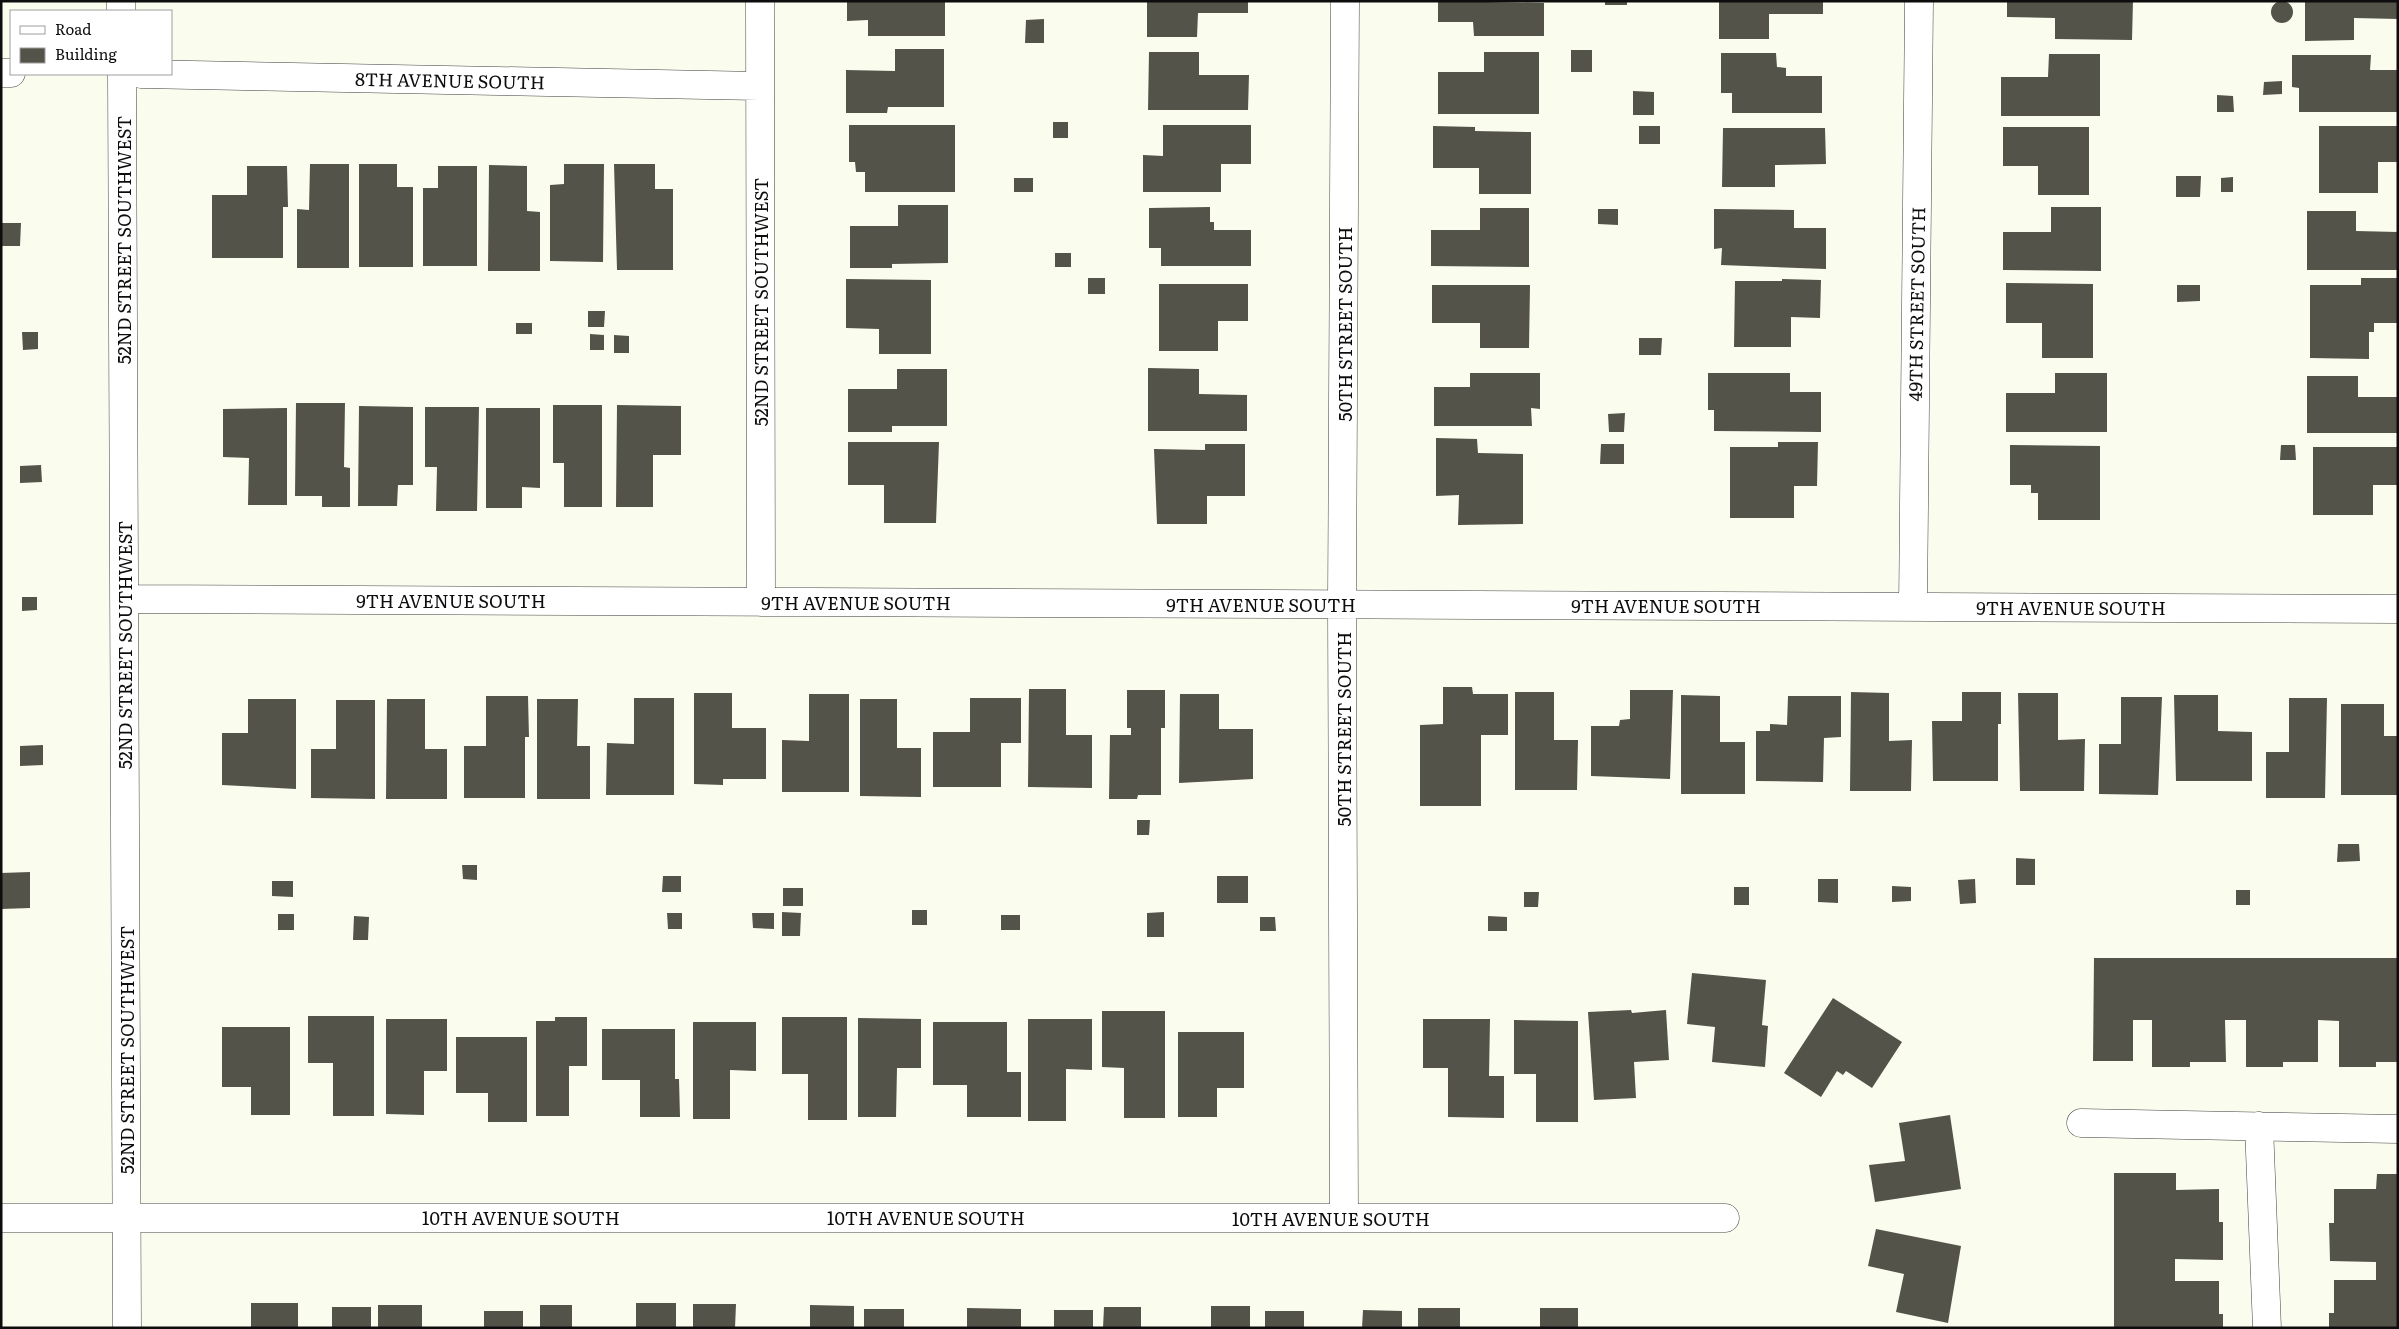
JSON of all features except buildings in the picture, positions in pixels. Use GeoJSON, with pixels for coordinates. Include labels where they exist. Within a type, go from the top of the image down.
{"type":"FeatureCollection","features":[{"type":"Feature","properties":{"kind":"street","name":"52ND STREET SOUTHWEST"},"geometry":{"type":"LineString","coordinates":[[760,1],[761,602]]}},
{"type":"Feature","properties":{"kind":"street","name":"50TH STREET SOUTH"},"geometry":{"type":"LineString","coordinates":[[1344,1218],[1342,604],[1345,1]]}},
{"type":"Feature","properties":{"kind":"street","name":"49TH STREET SOUTH"},"geometry":{"type":"LineString","coordinates":[[1913,607],[1920,1]]}},
{"type":"Feature","properties":{"kind":"street","name":"52ND STREET SOUTHWEST"},"geometry":{"type":"LineString","coordinates":[[122,75],[127,1328]]}},
{"type":"Feature","properties":{"kind":"street","name":"8TH AVENUE SOUTH"},"geometry":{"type":"LineString","coordinates":[[172,75],[759,86]]}},
{"type":"Feature","properties":{"kind":"street","name":"9TH AVENUE SOUTH"},"geometry":{"type":"LineString","coordinates":[[124,599],[2398,608]]}},
{"type":"Feature","properties":{"kind":"street"},"geometry":{"type":"LineString","coordinates":[[2081,1123],[2398,1129]]}},
{"type":"Feature","properties":{"kind":"street"},"geometry":{"type":"LineString","coordinates":[[2259,1126],[2266,1328]]}},
{"type":"Feature","properties":{"kind":"street","name":"10TH AVENUE SOUTH"},"geometry":{"type":"LineString","coordinates":[[1,1218],[1725,1218]]}}]}
